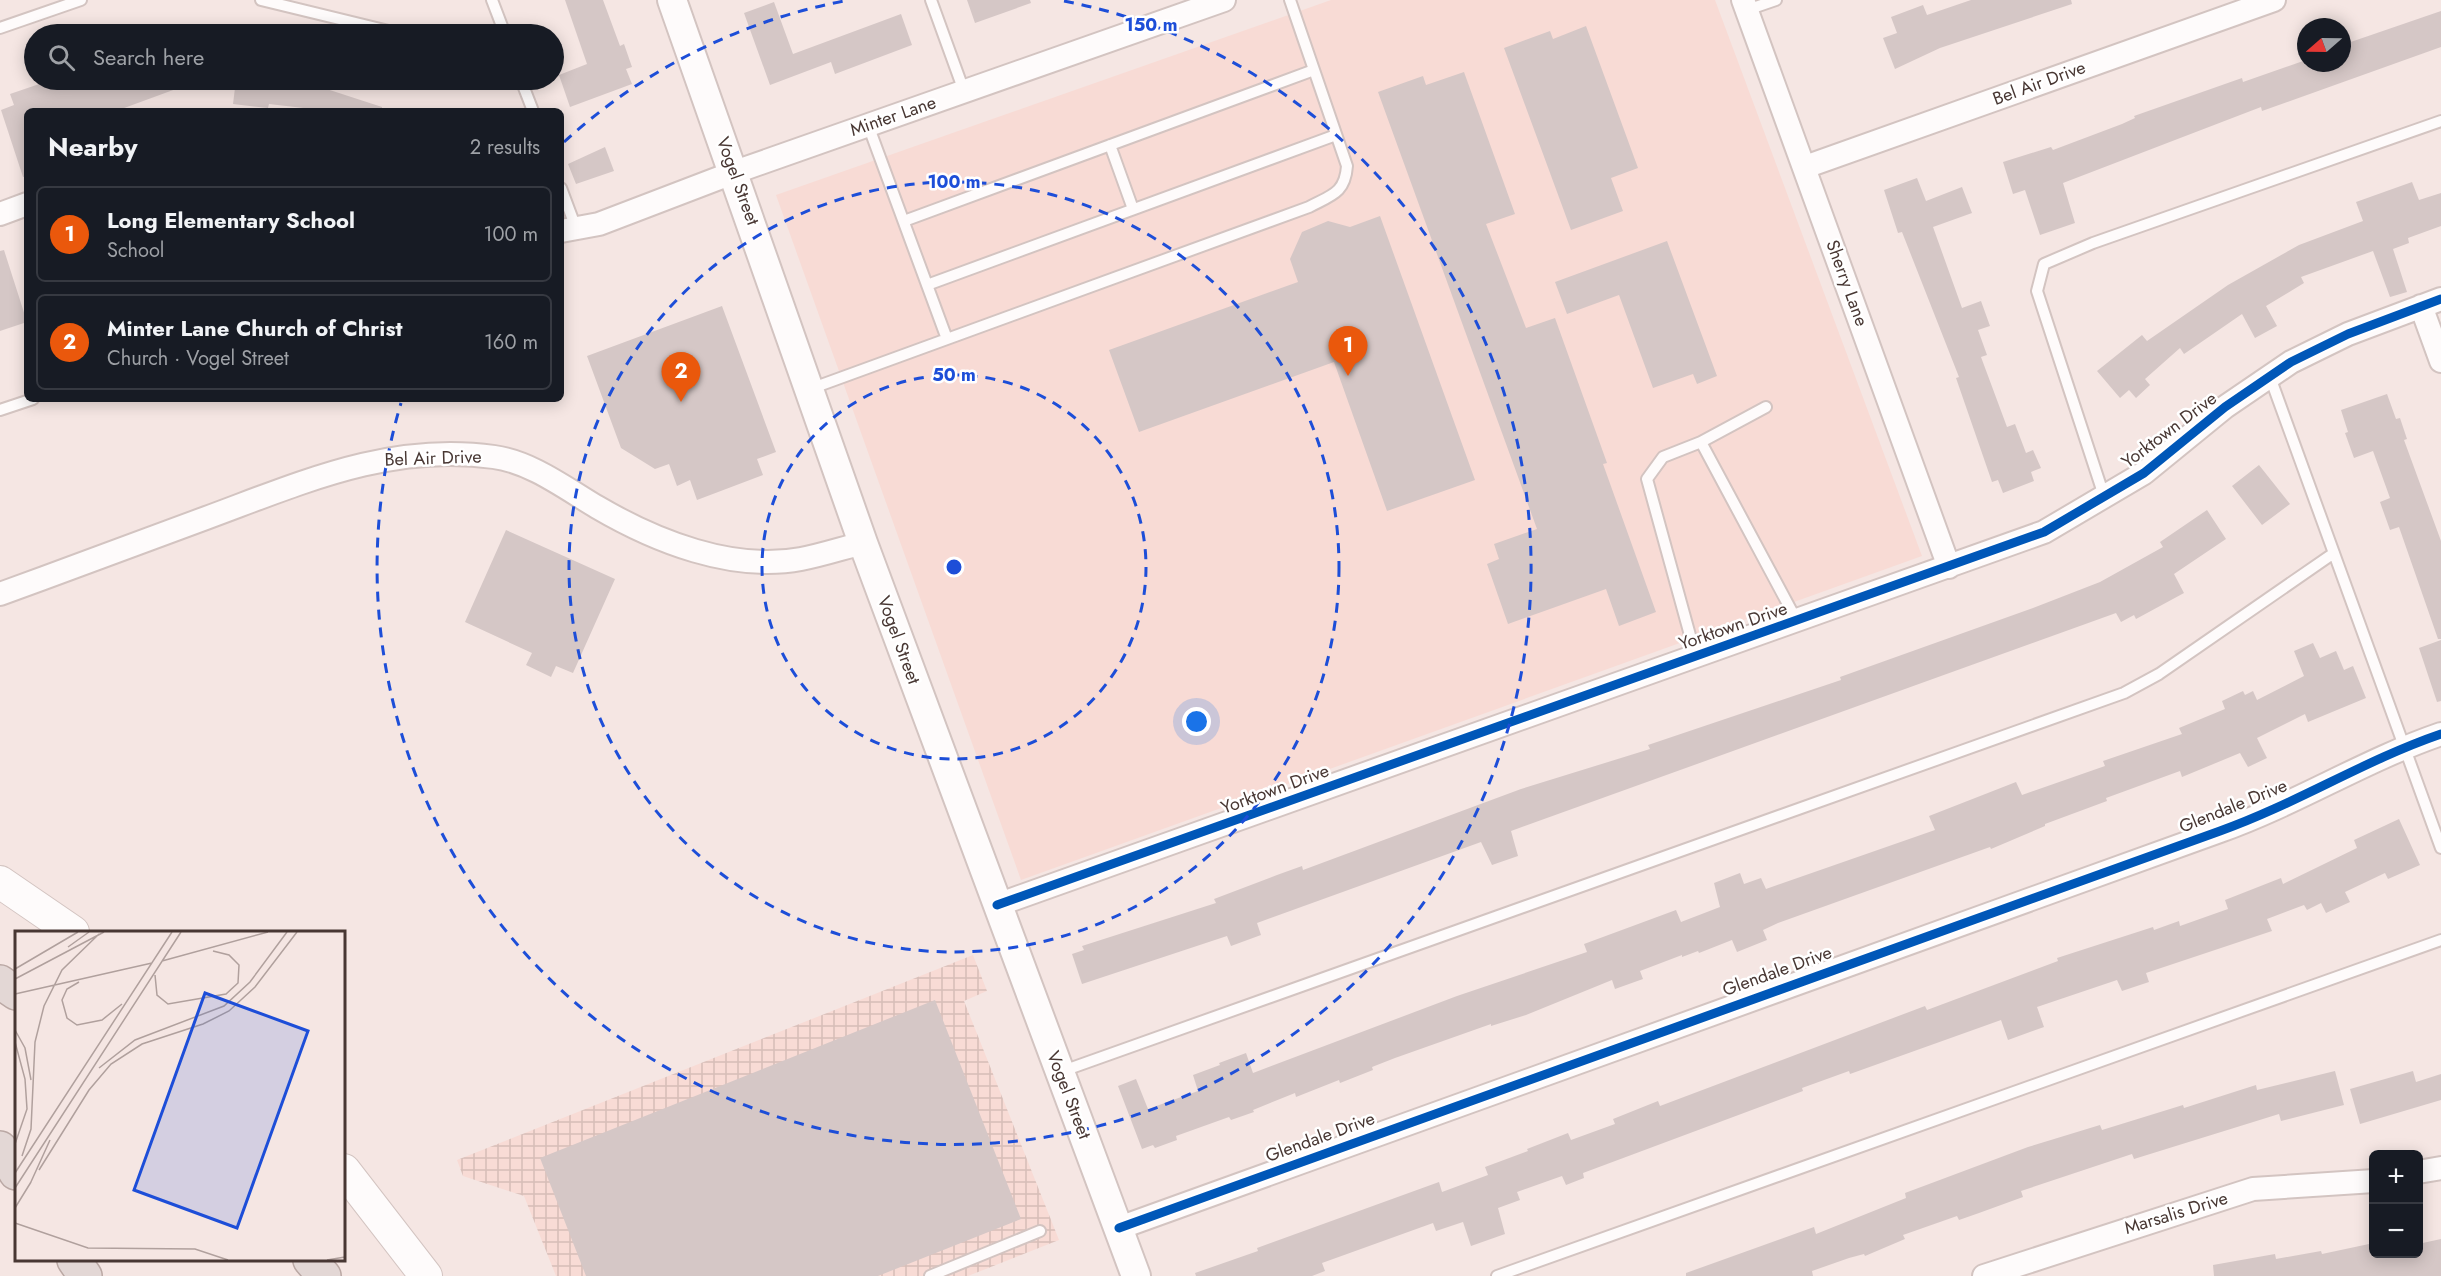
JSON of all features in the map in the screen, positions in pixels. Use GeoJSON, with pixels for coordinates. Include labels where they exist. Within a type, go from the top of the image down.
{"type":"FeatureCollection","features":[{"type":"Feature","properties":{"kind":"highway"},"geometry":{"type":"LineString","coordinates":[[0,982],[15,992]]}},
{"type":"Feature","properties":{"kind":"highway"},"geometry":{"type":"LineString","coordinates":[[0,1148],[15,1171]]}},
{"type":"Feature","properties":{"kind":"highway"},"geometry":{"type":"LineString","coordinates":[[75,1261],[85,1276]]}},
{"type":"Feature","properties":{"kind":"highway"},"geometry":{"type":"LineString","coordinates":[[311,1261],[324,1276]]}},
{"type":"Feature","properties":{"kind":"main road"},"geometry":{"type":"LineString","coordinates":[[0,882],[70,931]]}},
{"type":"Feature","properties":{"kind":"main road"},"geometry":{"type":"LineString","coordinates":[[345,1171],[426,1276]]}},
{"type":"Feature","properties":{"kind":"street","name":"Vogel Street"},"geometry":{"type":"LineString","coordinates":[[672,0],[735,172],[863,543],[1136,1276]]}},
{"type":"Feature","properties":{"kind":"street","name":"Minter Lane"},"geometry":{"type":"LineString","coordinates":[[568,230],[599,224],[735,172],[1224,0]]}},
{"type":"Feature","properties":{"kind":"street","name":"Bel Air Drive"},"geometry":{"type":"LineString","coordinates":[[1805,167],[2274,0]]}},
{"type":"Feature","properties":{"kind":"street","name":"Sherry Lane"},"geometry":{"type":"LineString","coordinates":[[1745,5],[1949,567]]}},
{"type":"Feature","properties":{"kind":"street"},"geometry":{"type":"LineString","coordinates":[[0,214],[24,205]]}},
{"type":"Feature","properties":{"kind":"street","name":"Yorktown Drive"},"geometry":{"type":"LineString","coordinates":[[997,905],[2044,532],[2144,472],[2225,407],[2291,362],[2348,334],[2431,303]]}},
{"type":"Feature","properties":{"kind":"street"},"geometry":{"type":"LineString","coordinates":[[2431,303],[2441,361]]}},
{"type":"Feature","properties":{"kind":"street","name":"Bel Air Drive"},"geometry":{"type":"LineString","coordinates":[[0,594],[323,475],[381,459],[446,454],[496,457],[536,471],[631,527],[682,547],[746,561],[800,560],[863,543]]}},
{"type":"Feature","properties":{"kind":"street","name":"Glendale Drive"},"geometry":{"type":"LineString","coordinates":[[1119,1228],[1883,950],[2226,829],[2338,780],[2405,747],[2441,734]]}},
{"type":"Feature","properties":{"kind":"street"},"geometry":{"type":"LineString","coordinates":[[2423,1171],[2441,1168]]}},
{"type":"Feature","properties":{"kind":"street","name":"Marsalis Drive"},"geometry":{"type":"LineString","coordinates":[[1984,1276],[2253,1189],[2369,1180]]}},
{"type":"Feature","properties":{"kind":"lane"},"geometry":{"type":"LineString","coordinates":[[0,28],[81,0]]}},
{"type":"Feature","properties":{"kind":"lane"},"geometry":{"type":"LineString","coordinates":[[261,0],[360,24]]}},
{"type":"Feature","properties":{"kind":"lane"},"geometry":{"type":"LineString","coordinates":[[492,0],[501,24]]}},
{"type":"Feature","properties":{"kind":"lane"},"geometry":{"type":"LineString","coordinates":[[931,0],[964,91]]}},
{"type":"Feature","properties":{"kind":"lane"},"geometry":{"type":"LineString","coordinates":[[810,389],[1309,207],[1334,195],[1346,183],[1347,166],[1290,0]]}},
{"type":"Feature","properties":{"kind":"lane"},"geometry":{"type":"LineString","coordinates":[[1745,5],[1776,0]]}},
{"type":"Feature","properties":{"kind":"lane"},"geometry":{"type":"LineString","coordinates":[[904,221],[1314,70]]}},
{"type":"Feature","properties":{"kind":"lane"},"geometry":{"type":"LineString","coordinates":[[525,90],[532,108]]}},
{"type":"Feature","properties":{"kind":"lane"},"geometry":{"type":"LineString","coordinates":[[2104,496],[2037,291],[2044,264],[2093,243],[2441,121]]}},
{"type":"Feature","properties":{"kind":"lane"},"geometry":{"type":"LineString","coordinates":[[868,125],[947,339]]}},
{"type":"Feature","properties":{"kind":"lane"},"geometry":{"type":"LineString","coordinates":[[927,285],[1336,135]]}},
{"type":"Feature","properties":{"kind":"lane"},"geometry":{"type":"LineString","coordinates":[[1110,145],[1133,209]]}},
{"type":"Feature","properties":{"kind":"lane"},"geometry":{"type":"LineString","coordinates":[[564,206],[568,230]]}},
{"type":"Feature","properties":{"kind":"lane"},"geometry":{"type":"LineString","coordinates":[[2270,376],[2441,848]]}},
{"type":"Feature","properties":{"kind":"lane"},"geometry":{"type":"LineString","coordinates":[[0,410],[24,402]]}},
{"type":"Feature","properties":{"kind":"lane"},"geometry":{"type":"LineString","coordinates":[[1696,657],[1647,479],[1663,457],[1701,442],[1766,407]]}},
{"type":"Feature","properties":{"kind":"lane"},"geometry":{"type":"LineString","coordinates":[[1701,442],[1797,621]]}},
{"type":"Feature","properties":{"kind":"lane"},"geometry":{"type":"LineString","coordinates":[[1060,1072],[2124,693],[2159,674],[2334,552]]}},
{"type":"Feature","properties":{"kind":"lane"},"geometry":{"type":"LineString","coordinates":[[1497,1276],[2441,940]]}},
{"type":"Feature","properties":{"kind":"lane"},"geometry":{"type":"LineString","coordinates":[[930,1276],[1040,1231]]}},
{"type":"Feature","properties":{"kind":"shaded area"},"geometry":{"type":"Polygon","coordinates":[[[1331,0],[1715,0],[1922,556],[1021,880],[776,195],[1331,0]]]}},
{"type":"Feature","properties":{"kind":"shaded area"},"geometry":{"type":"Polygon","coordinates":[[[973,955],[987,991],[964,1001],[1059,1240],[968,1276],[556,1276],[524,1196],[463,1176],[457,1160],[973,955]]]}},
{"type":"Feature","properties":{"kind":"building"},"geometry":{"type":"Polygon","coordinates":[[[565,0],[603,0],[620,46],[624,44],[632,67],[626,69],[632,84],[570,107],[564,90],[564,73],[587,64],[565,0]]]}},
{"type":"Feature","properties":{"kind":"building"},"geometry":{"type":"Polygon","coordinates":[[[967,0],[1030,0],[1031,3],[975,23],[967,0]]]}},
{"type":"Feature","properties":{"kind":"building"},"geometry":{"type":"Polygon","coordinates":[[[1971,0],[2071,0],[2072,4],[1940,48],[1895,69],[1883,38],[1897,33],[1891,17],[1923,5],[1927,15],[1971,0]]]}},
{"type":"Feature","properties":{"kind":"building"},"geometry":{"type":"Polygon","coordinates":[[[774,2],[793,54],[901,14],[912,45],[835,74],[831,62],[770,85],[744,13],[774,2]]]}},
{"type":"Feature","properties":{"kind":"building"},"geometry":{"type":"Polygon","coordinates":[[[2441,11],[2441,47],[2262,111],[2261,107],[2063,183],[2075,223],[2040,235],[2025,190],[2013,194],[2003,162],[2051,147],[2053,150],[2122,124],[2135,118],[2134,116],[2242,78],[2243,82],[2297,63],[2297,72],[2351,72],[2351,42],[2441,11]]]}},
{"type":"Feature","properties":{"kind":"building"},"geometry":{"type":"Polygon","coordinates":[[[1586,26],[1638,168],[1611,178],[1623,211],[1571,230],[1504,48],[1550,31],[1553,39],[1586,26]]]}},
{"type":"Feature","properties":{"kind":"building"},"geometry":{"type":"Polygon","coordinates":[[[1464,72],[1515,214],[1486,224],[1526,328],[1555,318],[1607,463],[1603,464],[1656,612],[1619,626],[1606,589],[1508,624],[1487,564],[1499,559],[1494,544],[1537,529],[1378,92],[1423,76],[1426,85],[1464,72]]]}},
{"type":"Feature","properties":{"kind":"building"},"geometry":{"type":"Polygon","coordinates":[[[24,89],[173,90],[124,108],[24,108],[23,177],[1,110],[14,105],[10,94],[24,89]]]}},
{"type":"Feature","properties":{"kind":"building"},"geometry":{"type":"Polygon","coordinates":[[[235,90],[330,90],[382,108],[303,108],[269,104],[268,108],[233,104],[235,90]]]}},
{"type":"Feature","properties":{"kind":"building"},"geometry":{"type":"Polygon","coordinates":[[[605,147],[614,171],[576,184],[568,164],[605,147]]]}},
{"type":"Feature","properties":{"kind":"building"},"geometry":{"type":"Polygon","coordinates":[[[1917,178],[1926,201],[1962,187],[1972,213],[1933,227],[1962,308],[1981,301],[1990,326],[1978,330],[1987,355],[1981,357],[2007,427],[2015,424],[2026,453],[2033,450],[2041,468],[2031,472],[2034,481],[2003,493],[1998,480],[1992,482],[1956,378],[1959,377],[1902,232],[1898,233],[1884,190],[1917,178]]]}},
{"type":"Feature","properties":{"kind":"building"},"geometry":{"type":"Polygon","coordinates":[[[2412,182],[2419,200],[2441,193],[2441,226],[2408,238],[2409,243],[2393,249],[2407,292],[2390,297],[2373,251],[2301,277],[2304,283],[2266,306],[2277,326],[2255,338],[2242,314],[2184,354],[2180,348],[2145,379],[2150,385],[2136,398],[2129,390],[2120,398],[2097,371],[2142,335],[2147,341],[2228,285],[2299,245],[2363,221],[2356,202],[2412,182]]]}},
{"type":"Feature","properties":{"kind":"building"},"geometry":{"type":"Polygon","coordinates":[[[1380,216],[1475,480],[1387,511],[1334,362],[1139,432],[1109,350],[1298,282],[1290,259],[1302,232],[1328,221],[1350,227],[1380,216]]]}},
{"type":"Feature","properties":{"kind":"building"},"geometry":{"type":"Polygon","coordinates":[[[1667,241],[1717,376],[1697,384],[1693,374],[1653,388],[1619,295],[1567,314],[1555,282],[1667,241]]]}},
{"type":"Feature","properties":{"kind":"building"},"geometry":{"type":"Polygon","coordinates":[[[4,250],[24,313],[24,323],[0,331],[0,251],[4,250]]]}},
{"type":"Feature","properties":{"kind":"building"},"geometry":{"type":"Polygon","coordinates":[[[722,306],[776,452],[757,459],[763,475],[697,500],[690,480],[677,486],[669,464],[655,469],[621,448],[587,356],[722,306]]]}},
{"type":"Feature","properties":{"kind":"building"},"geometry":{"type":"Polygon","coordinates":[[[2387,394],[2396,419],[2400,418],[2407,439],[2404,440],[2441,541],[2441,639],[2438,639],[2399,527],[2390,530],[2380,502],[2390,498],[2373,451],[2354,458],[2345,433],[2348,432],[2341,410],[2387,394]]]}},
{"type":"Feature","properties":{"kind":"building"},"geometry":{"type":"Polygon","coordinates":[[[2259,465],[2290,504],[2262,525],[2232,486],[2259,465]]]}},
{"type":"Feature","properties":{"kind":"building"},"geometry":{"type":"Polygon","coordinates":[[[2207,510],[2226,539],[2174,574],[2184,593],[2136,619],[2134,615],[2121,622],[2116,613],[1511,831],[1518,856],[1492,865],[1481,842],[1257,923],[1261,935],[1231,946],[1227,936],[1082,984],[1072,954],[1084,950],[1082,946],[1216,903],[1214,899],[1277,875],[1302,866],[1303,870],[1521,789],[1650,749],[1648,745],[1841,680],[1840,677],[2033,608],[2100,582],[2163,547],[2160,542],[2207,510]]]}},
{"type":"Feature","properties":{"kind":"building"},"geometry":{"type":"Polygon","coordinates":[[[506,530],[615,579],[573,673],[556,666],[551,677],[526,665],[532,653],[465,622],[506,530]]]}},
{"type":"Feature","properties":{"kind":"building"},"geometry":{"type":"Polygon","coordinates":[[[2441,640],[2441,701],[2437,702],[2419,648],[2441,640]]]}},
{"type":"Feature","properties":{"kind":"building"},"geometry":{"type":"Polygon","coordinates":[[[2313,643],[2320,658],[2336,651],[2344,670],[2353,666],[2366,698],[2308,722],[2305,714],[2257,738],[2267,758],[2248,767],[2240,753],[2182,777],[2180,771],[2106,798],[2107,801],[2045,824],[2045,826],[1991,849],[1990,847],[1778,923],[1763,930],[1767,940],[1737,952],[1732,940],[1699,953],[1698,951],[1682,957],[1682,955],[1640,971],[1643,979],[1615,989],[1612,980],[1526,1015],[1491,1026],[1491,1024],[1395,1058],[1372,1067],[1373,1070],[1340,1083],[1339,1080],[1296,1097],[1295,1093],[1253,1110],[1254,1112],[1231,1120],[1229,1117],[1176,1136],[1177,1140],[1155,1148],[1153,1145],[1142,1149],[1118,1086],[1136,1079],[1148,1109],[1198,1091],[1193,1075],[1246,1053],[1253,1073],[1457,996],[1587,952],[1584,944],[1676,910],[1681,922],[1720,907],[1714,883],[1740,873],[1744,884],[1761,878],[1766,889],[1935,830],[1929,816],[2016,782],[2022,795],[2105,766],[2103,761],[2182,734],[2179,728],[2225,709],[2222,701],[2243,691],[2245,695],[2253,691],[2257,700],[2304,676],[2294,651],[2313,643]]]}},
{"type":"Feature","properties":{"kind":"building"},"geometry":{"type":"Polygon","coordinates":[[[2399,819],[2420,865],[2388,879],[2385,873],[2345,892],[2350,902],[2326,913],[2321,903],[2307,910],[2304,905],[2267,919],[2272,931],[2146,973],[2149,982],[2122,991],[2117,980],[2037,1007],[2044,1027],[2008,1040],[2001,1020],[1850,1074],[1849,1071],[1802,1088],[1803,1091],[1583,1173],[1584,1178],[1566,1185],[1562,1176],[1517,1192],[1520,1200],[1498,1208],[1505,1234],[1471,1246],[1463,1222],[1436,1231],[1433,1223],[1322,1263],[1325,1271],[1312,1276],[1196,1276],[1195,1273],[1258,1251],[1257,1248],[1439,1182],[1442,1192],[1488,1175],[1485,1167],[1568,1133],[1571,1140],[1615,1124],[1613,1119],[1658,1101],[1660,1106],[1925,1006],[1927,1010],[2058,961],[2057,958],[2153,927],[2154,930],[2179,921],[2180,926],[2228,909],[2225,900],[2281,878],[2283,884],[2357,848],[2354,840],[2399,819]]]}},
{"type":"Feature","properties":{"kind":"building"},"geometry":{"type":"Polygon","coordinates":[[[935,1000],[1021,1219],[878,1276],[586,1276],[540,1158],[935,1000]]]}},
{"type":"Feature","properties":{"kind":"building"},"geometry":{"type":"Polygon","coordinates":[[[2335,1071],[2344,1105],[2281,1121],[2279,1114],[2134,1159],[2132,1154],[2021,1191],[2023,1197],[1979,1213],[1959,1220],[1957,1216],[1903,1235],[1905,1239],[1865,1256],[1864,1254],[1849,1258],[1812,1271],[1813,1276],[1686,1276],[1686,1273],[1814,1227],[1816,1234],[1906,1198],[1905,1193],[2028,1147],[2100,1125],[2102,1130],[2183,1105],[2184,1108],[2256,1085],[2257,1090],[2335,1071]]]}},
{"type":"Feature","properties":{"kind":"building"},"geometry":{"type":"Polygon","coordinates":[[[2413,1071],[2416,1082],[2441,1074],[2441,1100],[2360,1124],[2350,1089],[2413,1071]]]}},
{"type":"Feature","properties":{"kind":"building"},"geometry":{"type":"Polygon","coordinates":[[[2441,1239],[2441,1276],[2214,1276],[2213,1265],[2275,1254],[2276,1259],[2321,1251],[2322,1254],[2369,1244],[2369,1258],[2423,1258],[2423,1243],[2441,1239]]]}},
{"type":"Feature","properties":{"kind":"cycle path"},"geometry":{"type":"LineString","coordinates":[[997,905],[2044,532],[2144,473],[2225,407],[2291,362],[2348,334],[2441,299]]}},
{"type":"Feature","properties":{"kind":"cycle path"},"geometry":{"type":"LineString","coordinates":[[1119,1228],[2220,831],[2276,808],[2385,756],[2441,734]]}},
{"type":"Feature","properties":{"kind":"place","name":"Long Elementary School"},"geometry":{"type":"Point","coordinates":[1348,376]}},
{"type":"Feature","properties":{"kind":"place","name":"Minter Lane Church of Christ"},"geometry":{"type":"Point","coordinates":[681,402]}}]}
